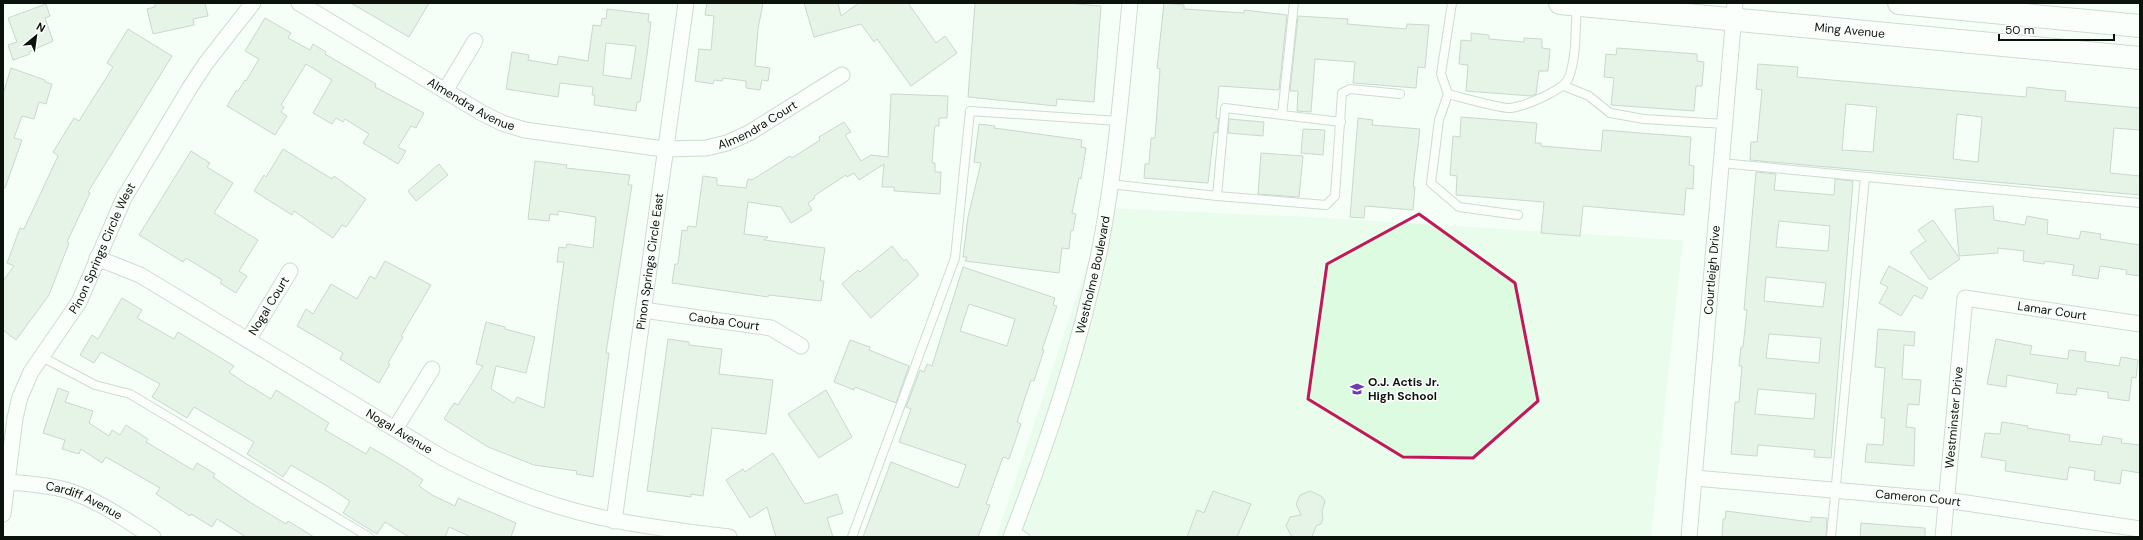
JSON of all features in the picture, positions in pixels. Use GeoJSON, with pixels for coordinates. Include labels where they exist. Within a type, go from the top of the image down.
{"type":"FeatureCollection","features":[{"type":"Feature","properties":{"kind":"main road"},"geometry":{"type":"LineString","coordinates":[[1899,3],[1953,6],[2140,26]]}},
{"type":"Feature","properties":{"kind":"main road","name":"Ming Avenue"},"geometry":{"type":"LineString","coordinates":[[1569,4],[1734,11],[2140,58]]}},
{"type":"Feature","properties":{"kind":"street","name":"Pinon Springs Circle West"},"geometry":{"type":"LineString","coordinates":[[3,514],[15,418],[20,397],[31,372],[79,302],[124,198],[189,89],[206,63],[253,3]]}},
{"type":"Feature","properties":{"kind":"street","name":"Almendra Avenue"},"geometry":{"type":"LineString","coordinates":[[299,3],[445,91],[502,123],[525,130],[664,149]]}},
{"type":"Feature","properties":{"kind":"street","name":"Pinon Springs Circle East"},"geometry":{"type":"LineString","coordinates":[[614,520],[664,149],[686,3]]}},
{"type":"Feature","properties":{"kind":"street","name":"Westholme Boulevard"},"geometry":{"type":"LineString","coordinates":[[1016,535],[1066,385],[1093,278],[1110,184],[1130,3]]}},
{"type":"Feature","properties":{"kind":"street","name":"Courtleigh Drive"},"geometry":{"type":"LineString","coordinates":[[1689,537],[1734,11]]}},
{"type":"Feature","properties":{"kind":"street"},"geometry":{"type":"LineString","coordinates":[[445,91],[475,41]]}},
{"type":"Feature","properties":{"kind":"street","name":"Almendra Court"},"geometry":{"type":"LineString","coordinates":[[664,149],[698,149],[727,143],[749,133],[842,75]]}},
{"type":"Feature","properties":{"kind":"street","name":"Nogal Avenue"},"geometry":{"type":"LineString","coordinates":[[97,258],[140,275],[443,458],[493,482],[565,508],[614,520],[729,537]]}},
{"type":"Feature","properties":{"kind":"street","name":"Nogal Court"},"geometry":{"type":"LineString","coordinates":[[248,340],[290,271]]}},
{"type":"Feature","properties":{"kind":"street","name":"Lamar Court"},"geometry":{"type":"LineString","coordinates":[[1964,298],[2140,324]]}},
{"type":"Feature","properties":{"kind":"street","name":"Westminster Drive"},"geometry":{"type":"LineString","coordinates":[[1943,537],[1964,298]]}},
{"type":"Feature","properties":{"kind":"street","name":"Caoba Court"},"geometry":{"type":"LineString","coordinates":[[643,310],[771,328],[801,346]]}},
{"type":"Feature","properties":{"kind":"street"},"geometry":{"type":"LineString","coordinates":[[396,429],[432,369]]}},
{"type":"Feature","properties":{"kind":"street","name":"Cameron Court"},"geometry":{"type":"LineString","coordinates":[[1695,478],[1946,500],[2140,529]]}},
{"type":"Feature","properties":{"kind":"street","name":"Cardiff Avenue"},"geometry":{"type":"LineString","coordinates":[[8,482],[47,486],[71,491],[92,500],[153,537]]}},
{"type":"Feature","properties":{"kind":"lane"},"geometry":{"type":"LineString","coordinates":[[1282,115],[1294,3]]}},
{"type":"Feature","properties":{"kind":"lane"},"geometry":{"type":"LineString","coordinates":[[1452,3],[1441,74],[1448,94],[1439,120],[1430,183],[1459,207],[1518,215]]}},
{"type":"Feature","properties":{"kind":"lane"},"geometry":{"type":"LineString","coordinates":[[1448,94],[1511,108],[1552,94],[1564,86],[1569,78],[1573,58],[1569,4]]}},
{"type":"Feature","properties":{"kind":"lane"},"geometry":{"type":"LineString","coordinates":[[1564,86],[1589,96],[1610,113],[1644,119],[1725,124]]}},
{"type":"Feature","properties":{"kind":"lane"},"geometry":{"type":"LineString","coordinates":[[1110,184],[1217,196],[1326,204],[1335,196],[1342,93],[1350,89],[1400,94]]}},
{"type":"Feature","properties":{"kind":"lane"},"geometry":{"type":"LineString","coordinates":[[1217,196],[1225,108],[1341,122]]}},
{"type":"Feature","properties":{"kind":"lane"},"geometry":{"type":"LineString","coordinates":[[852,537],[955,258],[970,111],[1118,121]]}},
{"type":"Feature","properties":{"kind":"lane"},"geometry":{"type":"LineString","coordinates":[[1721,163],[2140,203]]}},
{"type":"Feature","properties":{"kind":"lane"},"geometry":{"type":"LineString","coordinates":[[1832,537],[1865,177]]}},
{"type":"Feature","properties":{"kind":"lane"},"geometry":{"type":"LineString","coordinates":[[42,357],[95,385],[130,394],[369,537]]}},
{"type":"Feature","properties":{"kind":"highlighted area"},"geometry":{"type":"Polygon","coordinates":[[[1419,214],[1515,283],[1538,401],[1473,458],[1403,457],[1308,399],[1327,264],[1419,214]]]}},
{"type":"Feature","properties":{"kind":"shaded area","name":"O.J. Actis Jr. High School"},"geometry":{"type":"Polygon","coordinates":[[[1106,208],[1311,217],[1683,240],[1651,537],[996,537],[1106,208]]]}},
{"type":"Feature","properties":{"kind":"building"},"geometry":{"type":"Polygon","coordinates":[[[155,3],[205,3],[208,16],[193,19],[194,25],[153,34],[147,9],[155,7],[155,3]]]}},
{"type":"Feature","properties":{"kind":"building"},"geometry":{"type":"Polygon","coordinates":[[[351,3],[429,3],[409,37],[351,3]]]}},
{"type":"Feature","properties":{"kind":"building"},"geometry":{"type":"Polygon","coordinates":[[[707,3],[763,3],[758,29],[755,66],[770,68],[768,81],[762,80],[760,90],[746,88],[746,81],[723,78],[722,81],[714,80],[713,84],[695,81],[699,49],[711,50],[714,16],[705,15],[707,3]]]}},
{"type":"Feature","properties":{"kind":"building"},"geometry":{"type":"Polygon","coordinates":[[[804,3],[838,3],[841,16],[859,3],[908,3],[936,43],[945,36],[957,53],[911,86],[877,39],[874,42],[861,24],[814,37],[804,3]]]}},
{"type":"Feature","properties":{"kind":"building"},"geometry":{"type":"Polygon","coordinates":[[[975,3],[1066,3],[1101,6],[1094,102],[1057,99],[1056,106],[968,97],[975,3]]]}},
{"type":"Feature","properties":{"kind":"building"},"geometry":{"type":"Polygon","coordinates":[[[1164,3],[1184,5],[1184,9],[1244,13],[1244,10],[1287,15],[1279,90],[1219,86],[1216,118],[1219,119],[1217,133],[1214,132],[1208,183],[1144,178],[1145,164],[1149,164],[1151,138],[1155,138],[1160,69],[1157,68],[1164,3]]]}},
{"type":"Feature","properties":{"kind":"building"},"geometry":{"type":"Polygon","coordinates":[[[46,4],[50,16],[45,18],[53,41],[29,52],[30,54],[13,60],[8,45],[17,42],[8,18],[46,4]]]}},
{"type":"Feature","properties":{"kind":"building"},"geometry":{"type":"Polygon","coordinates":[[[607,9],[649,14],[648,22],[651,22],[647,55],[640,102],[637,102],[636,111],[594,105],[595,95],[592,95],[593,87],[560,83],[558,97],[506,89],[512,52],[529,55],[528,60],[557,65],[559,56],[588,61],[593,25],[601,26],[602,18],[606,19],[607,9]],[[606,43],[603,75],[631,79],[636,46],[606,43]]]}},
{"type":"Feature","properties":{"kind":"building"},"geometry":{"type":"Polygon","coordinates":[[[1298,16],[1348,19],[1347,24],[1406,29],[1407,24],[1429,25],[1425,68],[1418,67],[1416,88],[1353,83],[1355,62],[1315,59],[1311,112],[1297,111],[1298,91],[1290,91],[1298,16]]]}},
{"type":"Feature","properties":{"kind":"building"},"geometry":{"type":"Polygon","coordinates":[[[265,18],[291,33],[288,38],[310,50],[313,44],[326,52],[325,54],[376,84],[375,87],[424,113],[416,128],[411,126],[398,147],[406,151],[398,164],[363,143],[369,134],[345,119],[343,122],[336,118],[332,124],[313,113],[332,80],[306,64],[281,105],[284,107],[281,112],[287,116],[275,135],[227,106],[236,91],[238,91],[245,80],[246,81],[259,59],[245,51],[265,18]]]}},
{"type":"Feature","properties":{"kind":"building"},"geometry":{"type":"Polygon","coordinates":[[[128,29],[172,56],[88,192],[90,193],[67,242],[69,243],[49,295],[16,340],[3,330],[3,281],[14,266],[7,263],[20,228],[24,229],[58,156],[53,152],[74,118],[79,121],[113,67],[107,63],[128,29]]]}},
{"type":"Feature","properties":{"kind":"building"},"geometry":{"type":"Polygon","coordinates":[[[1471,33],[1489,35],[1489,39],[1524,42],[1524,38],[1542,39],[1542,48],[1550,49],[1548,71],[1539,71],[1536,94],[1531,96],[1466,91],[1468,65],[1459,64],[1461,40],[1471,41],[1471,33]]]}},
{"type":"Feature","properties":{"kind":"building"},"geometry":{"type":"Polygon","coordinates":[[[1617,48],[1697,54],[1697,61],[1704,62],[1702,86],[1696,86],[1694,111],[1611,105],[1614,78],[1604,77],[1606,54],[1616,55],[1617,48]]]}},
{"type":"Feature","properties":{"kind":"building"},"geometry":{"type":"Polygon","coordinates":[[[1758,64],[1798,67],[1797,77],[2026,97],[2027,87],[2066,91],[2065,101],[2140,108],[2140,130],[2114,128],[2110,173],[2140,176],[2140,195],[1750,160],[1751,142],[1757,142],[1762,90],[1756,89],[1758,64]],[[1846,104],[1842,150],[1873,152],[1877,107],[1846,104]],[[1957,114],[1953,159],[1978,162],[1982,117],[1957,114]]]}},
{"type":"Feature","properties":{"kind":"building"},"geometry":{"type":"Polygon","coordinates":[[[11,68],[52,84],[46,104],[39,102],[34,119],[22,116],[14,138],[22,140],[5,188],[3,188],[3,94],[11,68]]]}},
{"type":"Feature","properties":{"kind":"building"},"geometry":{"type":"Polygon","coordinates":[[[891,94],[948,96],[947,118],[939,118],[939,126],[935,126],[934,135],[932,163],[935,163],[935,172],[941,172],[940,194],[894,191],[894,187],[882,187],[884,164],[859,180],[854,173],[847,177],[846,175],[814,196],[815,198],[808,203],[812,210],[791,223],[781,207],[748,202],[744,234],[768,237],[764,240],[825,248],[820,281],[824,281],[821,301],[769,295],[768,297],[672,283],[675,264],[678,264],[682,230],[687,231],[688,226],[696,227],[703,176],[717,178],[717,185],[746,188],[748,179],[752,180],[790,156],[792,158],[820,140],[819,137],[844,122],[851,132],[845,135],[861,161],[871,155],[888,157],[891,94]]]}},
{"type":"Feature","properties":{"kind":"building"},"geometry":{"type":"Polygon","coordinates":[[[1461,117],[1537,123],[1535,143],[1541,143],[1541,146],[1601,151],[1603,130],[1691,137],[1689,165],[1694,166],[1693,189],[1686,188],[1684,215],[1583,206],[1580,236],[1541,233],[1544,202],[1456,195],[1457,176],[1450,175],[1453,136],[1460,137],[1461,117]]]}},
{"type":"Feature","properties":{"kind":"building"},"geometry":{"type":"Polygon","coordinates":[[[1358,118],[1373,120],[1372,125],[1420,129],[1413,187],[1415,187],[1413,210],[1365,206],[1364,218],[1350,217],[1358,118]]]}},
{"type":"Feature","properties":{"kind":"building"},"geometry":{"type":"Polygon","coordinates":[[[1229,119],[1264,122],[1263,136],[1228,133],[1229,119]]]}},
{"type":"Feature","properties":{"kind":"building"},"geometry":{"type":"Polygon","coordinates":[[[979,124],[995,126],[994,128],[1082,140],[1081,147],[1086,148],[1081,179],[1079,178],[1072,213],[1076,214],[1073,231],[1071,230],[1069,249],[1062,248],[1059,273],[965,261],[967,257],[963,257],[968,217],[981,163],[974,162],[979,124]]]}},
{"type":"Feature","properties":{"kind":"building"},"geometry":{"type":"Polygon","coordinates":[[[1303,129],[1325,130],[1323,155],[1301,153],[1303,129]]]}},
{"type":"Feature","properties":{"kind":"building"},"geometry":{"type":"Polygon","coordinates":[[[283,149],[332,179],[334,176],[366,199],[346,227],[342,225],[333,238],[294,211],[292,215],[254,191],[264,175],[266,177],[283,149]]]}},
{"type":"Feature","properties":{"kind":"building"},"geometry":{"type":"Polygon","coordinates":[[[191,151],[210,163],[207,167],[233,183],[214,213],[258,240],[239,271],[247,276],[236,293],[220,283],[222,280],[186,258],[183,262],[139,235],[191,151]]]}},
{"type":"Feature","properties":{"kind":"building"},"geometry":{"type":"Polygon","coordinates":[[[1261,153],[1303,156],[1299,197],[1258,194],[1261,153]]]}},
{"type":"Feature","properties":{"kind":"building"},"geometry":{"type":"Polygon","coordinates":[[[535,161],[567,165],[566,168],[630,175],[628,185],[632,185],[606,353],[609,353],[593,477],[576,474],[577,471],[534,465],[488,447],[444,419],[454,403],[458,405],[483,366],[476,364],[486,322],[535,337],[526,373],[496,366],[491,389],[514,403],[517,397],[544,408],[564,262],[557,262],[559,247],[566,248],[567,244],[593,248],[596,217],[558,211],[558,215],[550,214],[549,221],[528,219],[535,161]]]}},
{"type":"Feature","properties":{"kind":"building"},"geometry":{"type":"Polygon","coordinates":[[[439,164],[448,175],[416,201],[408,191],[439,164]]]}},
{"type":"Feature","properties":{"kind":"building"},"geometry":{"type":"Polygon","coordinates":[[[1756,172],[1776,174],[1774,190],[1834,195],[1835,179],[1853,181],[1831,458],[1814,457],[1815,450],[1758,445],[1757,456],[1731,454],[1735,402],[1739,402],[1742,366],[1739,366],[1741,347],[1743,347],[1747,310],[1744,310],[1756,172]],[[1779,221],[1776,247],[1828,251],[1830,226],[1779,221]],[[1766,277],[1764,301],[1823,307],[1826,283],[1766,277]],[[1769,334],[1766,358],[1819,363],[1821,338],[1769,334]],[[1758,389],[1755,414],[1814,419],[1816,394],[1758,389]]]}},
{"type":"Feature","properties":{"kind":"building"},"geometry":{"type":"Polygon","coordinates":[[[1993,206],[1994,220],[2025,225],[2027,216],[2048,220],[2047,234],[2079,239],[2081,231],[2101,234],[2100,239],[2140,245],[2140,276],[2126,274],[2127,270],[2100,266],[2098,279],[2072,275],[2074,265],[2045,261],[2044,264],[2023,261],[2024,251],[1998,248],[1998,253],[1959,256],[1955,209],[1993,206]]]}},
{"type":"Feature","properties":{"kind":"building"},"geometry":{"type":"Polygon","coordinates":[[[1933,220],[1960,259],[1930,280],[1910,252],[1926,241],[1918,230],[1933,220]]]}},
{"type":"Feature","properties":{"kind":"building"},"geometry":{"type":"Polygon","coordinates":[[[892,246],[904,261],[906,259],[919,275],[871,318],[842,284],[858,270],[860,272],[892,246]]]}},
{"type":"Feature","properties":{"kind":"building"},"geometry":{"type":"Polygon","coordinates":[[[385,261],[431,285],[401,336],[403,337],[388,363],[390,364],[379,383],[340,359],[343,353],[297,326],[306,309],[313,314],[331,284],[357,299],[370,276],[375,279],[385,261]]]}},
{"type":"Feature","properties":{"kind":"building"},"geometry":{"type":"Polygon","coordinates":[[[1889,266],[1928,288],[1922,299],[1914,295],[1901,316],[1879,303],[1888,287],[1880,283],[1889,266]]]}},
{"type":"Feature","properties":{"kind":"building"},"geometry":{"type":"Polygon","coordinates":[[[963,267],[1055,298],[1053,305],[1057,306],[1042,350],[1044,350],[1034,381],[1031,380],[1017,422],[1021,424],[1009,459],[1003,457],[986,504],[990,505],[978,537],[863,537],[891,462],[958,488],[966,465],[899,442],[911,409],[906,407],[920,370],[924,372],[927,364],[932,366],[963,267]],[[969,304],[960,331],[1007,346],[1015,319],[969,304]]]}},
{"type":"Feature","properties":{"kind":"building"},"geometry":{"type":"Polygon","coordinates":[[[122,298],[142,310],[137,318],[174,339],[178,332],[234,366],[229,372],[271,399],[276,390],[329,423],[325,430],[366,454],[370,447],[404,467],[423,480],[419,486],[432,495],[455,506],[458,498],[516,523],[511,537],[471,537],[449,527],[445,537],[409,537],[385,522],[377,534],[343,513],[350,501],[327,486],[291,465],[283,477],[247,454],[254,442],[194,407],[187,418],[152,397],[160,384],[101,352],[94,363],[80,355],[92,335],[98,339],[122,298]]]}},
{"type":"Feature","properties":{"kind":"building"},"geometry":{"type":"Polygon","coordinates":[[[1878,329],[1915,332],[1914,346],[1904,345],[1902,379],[1921,380],[1919,405],[1908,404],[1906,427],[1915,428],[1914,466],[1865,462],[1867,444],[1883,445],[1885,418],[1881,418],[1885,368],[1875,367],[1878,329]]]}},
{"type":"Feature","properties":{"kind":"building"},"geometry":{"type":"Polygon","coordinates":[[[668,339],[689,342],[689,345],[722,349],[719,374],[773,380],[766,434],[712,428],[703,496],[691,494],[691,497],[647,491],[668,339]]]}},
{"type":"Feature","properties":{"kind":"building"},"geometry":{"type":"Polygon","coordinates":[[[1996,339],[2032,346],[2030,354],[2068,359],[2069,350],[2086,352],[2085,361],[2119,366],[2121,357],[2138,360],[2136,378],[2132,377],[2129,401],[2108,398],[2108,392],[2077,388],[2076,395],[2056,393],[2058,384],[2007,375],[2006,387],[1987,384],[1996,339]]]}},
{"type":"Feature","properties":{"kind":"building"},"geometry":{"type":"Polygon","coordinates":[[[850,340],[870,347],[869,350],[909,366],[896,403],[855,387],[854,390],[834,382],[850,340]]]}},
{"type":"Feature","properties":{"kind":"building"},"geometry":{"type":"Polygon","coordinates":[[[58,388],[69,392],[65,402],[93,411],[89,423],[109,436],[112,430],[120,435],[126,425],[148,439],[146,442],[193,470],[197,463],[215,474],[213,477],[248,501],[286,524],[288,521],[314,537],[246,537],[217,519],[212,527],[191,514],[190,516],[156,494],[160,488],[106,457],[102,463],[81,449],[79,454],[62,449],[65,440],[43,433],[58,388]]]}},
{"type":"Feature","properties":{"kind":"building"},"geometry":{"type":"Polygon","coordinates":[[[826,390],[852,437],[819,458],[788,414],[826,390]]]}},
{"type":"Feature","properties":{"kind":"building"},"geometry":{"type":"Polygon","coordinates":[[[2002,422],[2070,435],[2069,441],[2101,445],[2103,436],[2122,439],[2121,443],[2140,445],[2140,473],[2122,470],[2120,484],[2094,480],[2095,471],[2069,467],[2067,480],[2005,471],[2006,461],[1981,457],[1985,433],[2000,434],[2002,422]]]}},
{"type":"Feature","properties":{"kind":"building"},"geometry":{"type":"Polygon","coordinates":[[[773,453],[805,504],[837,494],[843,513],[827,518],[833,537],[776,537],[767,507],[750,518],[726,480],[743,469],[745,472],[773,453]]]}},
{"type":"Feature","properties":{"kind":"building"},"geometry":{"type":"Polygon","coordinates":[[[1213,491],[1251,504],[1237,537],[1187,537],[1197,510],[1204,513],[1213,491]]]}},
{"type":"Feature","properties":{"kind":"building"},"geometry":{"type":"Polygon","coordinates":[[[1310,491],[1321,496],[1325,501],[1322,511],[1323,519],[1321,524],[1316,526],[1312,537],[1292,537],[1286,526],[1290,517],[1301,515],[1296,504],[1300,495],[1310,491]]]}},
{"type":"Feature","properties":{"kind":"building"},"geometry":{"type":"Polygon","coordinates":[[[1726,511],[1811,522],[1811,517],[1827,518],[1826,537],[1722,537],[1723,519],[1725,519],[1726,511]]]}},
{"type":"Feature","properties":{"kind":"building"},"geometry":{"type":"Polygon","coordinates":[[[1861,523],[1925,528],[1925,537],[1860,537],[1861,523]]]}},
{"type":"Feature","properties":{"kind":"place","name":"O.J. Actis Jr. High School"},"geometry":{"type":"Point","coordinates":[1357,389]}}]}
